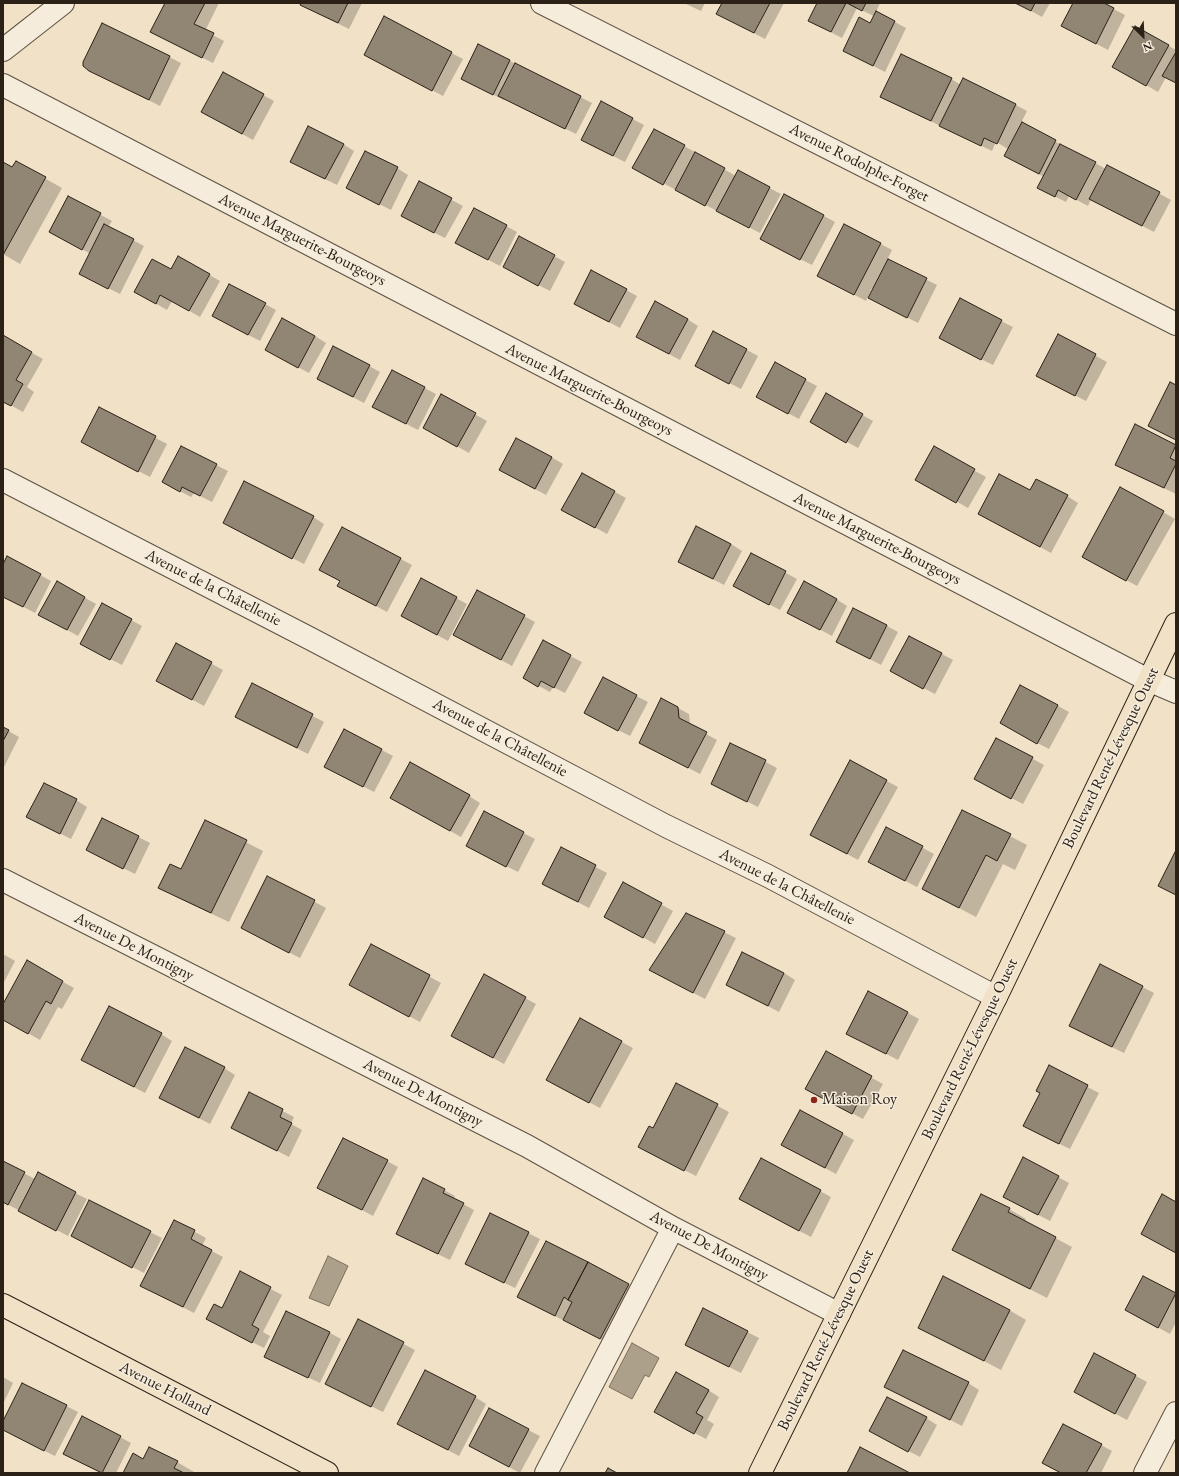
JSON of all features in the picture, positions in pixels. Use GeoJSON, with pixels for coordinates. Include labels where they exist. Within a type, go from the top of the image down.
{"type":"FeatureCollection","features":[{"type":"Feature","properties":{"kind":"main road","name":"Boulevard René-Lévesque Ouest"},"geometry":{"type":"LineString","coordinates":[[760,1473],[996,997],[1176,624]]}},
{"type":"Feature","properties":{"kind":"main road","name":"Avenue Holland"},"geometry":{"type":"LineString","coordinates":[[3,1305],[327,1473]]}},
{"type":"Feature","properties":{"kind":"street"},"geometry":{"type":"LineString","coordinates":[[3,50],[63,3]]}},
{"type":"Feature","properties":{"kind":"street","name":"Avenue Rodolphe-Forget"},"geometry":{"type":"LineString","coordinates":[[542,3],[1176,324]]}},
{"type":"Feature","properties":{"kind":"street","name":"Avenue Marguerite-Bourgeoys"},"geometry":{"type":"LineString","coordinates":[[3,85],[1148,680],[1176,692]]}},
{"type":"Feature","properties":{"kind":"street","name":"Avenue de la Châtellenie"},"geometry":{"type":"LineString","coordinates":[[3,480],[311,639],[666,826],[775,879],[996,997]]}},
{"type":"Feature","properties":{"kind":"street","name":"Avenue De Montigny"},"geometry":{"type":"LineString","coordinates":[[3,880],[527,1146],[673,1228],[839,1314]]}},
{"type":"Feature","properties":{"kind":"street"},"geometry":{"type":"LineString","coordinates":[[546,1473],[673,1228]]}},
{"type":"Feature","properties":{"kind":"street"},"geometry":{"type":"LineString","coordinates":[[1144,1473],[1176,1413]]}},
{"type":"Feature","properties":{"kind":"shaded area"},"geometry":{"type":"Polygon","coordinates":[[[328,1256],[348,1266],[329,1306],[309,1298],[328,1256]]]}},
{"type":"Feature","properties":{"kind":"shaded area"},"geometry":{"type":"Polygon","coordinates":[[[632,1343],[659,1358],[649,1377],[645,1375],[632,1399],[609,1387],[632,1343]]]}},
{"type":"Feature","properties":{"kind":"building"},"geometry":{"type":"Polygon","coordinates":[[[165,3],[205,3],[194,24],[214,33],[202,58],[150,32],[165,3]]]}},
{"type":"Feature","properties":{"kind":"building"},"geometry":{"type":"Polygon","coordinates":[[[301,3],[348,3],[338,23],[300,5],[301,3]]]}},
{"type":"Feature","properties":{"kind":"building"},"geometry":{"type":"Polygon","coordinates":[[[722,3],[770,3],[754,33],[716,14],[722,3]]]}},
{"type":"Feature","properties":{"kind":"building"},"geometry":{"type":"Polygon","coordinates":[[[817,3],[846,3],[831,32],[808,21],[817,3]]]}},
{"type":"Feature","properties":{"kind":"building"},"geometry":{"type":"Polygon","coordinates":[[[847,3],[866,3],[862,11],[847,3]]]}},
{"type":"Feature","properties":{"kind":"building"},"geometry":{"type":"Polygon","coordinates":[[[1015,3],[1035,3],[1031,11],[1015,3]]]}},
{"type":"Feature","properties":{"kind":"building"},"geometry":{"type":"Polygon","coordinates":[[[1073,3],[1104,3],[1114,8],[1096,44],[1061,26],[1073,3]]]}},
{"type":"Feature","properties":{"kind":"building"},"geometry":{"type":"Polygon","coordinates":[[[876,11],[895,21],[873,66],[843,51],[859,17],[870,23],[876,11]]]}},
{"type":"Feature","properties":{"kind":"building"},"geometry":{"type":"Polygon","coordinates":[[[384,16],[452,52],[432,91],[364,55],[384,16]]]}},
{"type":"Feature","properties":{"kind":"building"},"geometry":{"type":"Polygon","coordinates":[[[102,23],[170,56],[149,100],[89,71],[83,66],[83,62],[102,23]]]}},
{"type":"Feature","properties":{"kind":"building"},"geometry":{"type":"Polygon","coordinates":[[[1135,26],[1169,45],[1146,86],[1112,67],[1135,26]]]}},
{"type":"Feature","properties":{"kind":"building"},"geometry":{"type":"Polygon","coordinates":[[[478,44],[510,60],[493,95],[461,79],[478,44]]]}},
{"type":"Feature","properties":{"kind":"building"},"geometry":{"type":"Polygon","coordinates":[[[1176,52],[1176,83],[1162,76],[1176,52]]]}},
{"type":"Feature","properties":{"kind":"building"},"geometry":{"type":"Polygon","coordinates":[[[901,54],[952,78],[931,121],[880,97],[901,54]]]}},
{"type":"Feature","properties":{"kind":"building"},"geometry":{"type":"Polygon","coordinates":[[[515,63],[581,96],[565,129],[498,96],[515,63]]]}},
{"type":"Feature","properties":{"kind":"building"},"geometry":{"type":"Polygon","coordinates":[[[223,72],[264,94],[242,134],[201,112],[223,72]]]}},
{"type":"Feature","properties":{"kind":"building"},"geometry":{"type":"Polygon","coordinates":[[[963,78],[1016,104],[997,144],[984,138],[981,146],[939,126],[963,78]]]}},
{"type":"Feature","properties":{"kind":"building"},"geometry":{"type":"Polygon","coordinates":[[[601,101],[633,118],[613,156],[581,140],[601,101]]]}},
{"type":"Feature","properties":{"kind":"building"},"geometry":{"type":"Polygon","coordinates":[[[1022,122],[1056,140],[1039,174],[1004,156],[1022,122]]]}},
{"type":"Feature","properties":{"kind":"building"},"geometry":{"type":"Polygon","coordinates":[[[308,126],[344,144],[325,179],[290,162],[308,126]]]}},
{"type":"Feature","properties":{"kind":"building"},"geometry":{"type":"Polygon","coordinates":[[[654,129],[685,145],[663,185],[632,168],[654,129]]]}},
{"type":"Feature","properties":{"kind":"building"},"geometry":{"type":"Polygon","coordinates":[[[1060,144],[1096,162],[1076,200],[1058,190],[1055,197],[1037,188],[1060,144]]]}},
{"type":"Feature","properties":{"kind":"building"},"geometry":{"type":"Polygon","coordinates":[[[365,151],[398,167],[379,205],[346,188],[365,151]]]}},
{"type":"Feature","properties":{"kind":"building"},"geometry":{"type":"Polygon","coordinates":[[[695,152],[725,168],[705,206],[675,190],[695,152]]]}},
{"type":"Feature","properties":{"kind":"building"},"geometry":{"type":"Polygon","coordinates":[[[16,161],[46,177],[3,255],[3,162],[12,167],[16,161]]]}},
{"type":"Feature","properties":{"kind":"building"},"geometry":{"type":"Polygon","coordinates":[[[1107,165],[1160,192],[1142,226],[1089,199],[1107,165]]]}},
{"type":"Feature","properties":{"kind":"building"},"geometry":{"type":"Polygon","coordinates":[[[738,170],[770,187],[749,228],[716,211],[738,170]]]}},
{"type":"Feature","properties":{"kind":"building"},"geometry":{"type":"Polygon","coordinates":[[[419,181],[452,198],[434,233],[401,216],[419,181]]]}},
{"type":"Feature","properties":{"kind":"building"},"geometry":{"type":"Polygon","coordinates":[[[784,194],[824,215],[800,260],[760,239],[784,194]]]}},
{"type":"Feature","properties":{"kind":"building"},"geometry":{"type":"Polygon","coordinates":[[[68,196],[101,213],[82,250],[49,232],[68,196]]]}},
{"type":"Feature","properties":{"kind":"building"},"geometry":{"type":"Polygon","coordinates":[[[474,208],[507,225],[488,260],[455,243],[474,208]]]}},
{"type":"Feature","properties":{"kind":"building"},"geometry":{"type":"Polygon","coordinates":[[[104,224],[134,239],[108,289],[79,274],[104,224]]]}},
{"type":"Feature","properties":{"kind":"building"},"geometry":{"type":"Polygon","coordinates":[[[844,224],[881,243],[854,295],[817,276],[844,224]]]}},
{"type":"Feature","properties":{"kind":"building"},"geometry":{"type":"Polygon","coordinates":[[[519,236],[555,255],[538,286],[503,267],[519,236]]]}},
{"type":"Feature","properties":{"kind":"building"},"geometry":{"type":"Polygon","coordinates":[[[178,256],[210,274],[189,311],[160,295],[156,304],[134,292],[152,259],[171,269],[178,256]]]}},
{"type":"Feature","properties":{"kind":"building"},"geometry":{"type":"Polygon","coordinates":[[[888,259],[927,278],[907,318],[868,298],[888,259]]]}},
{"type":"Feature","properties":{"kind":"building"},"geometry":{"type":"Polygon","coordinates":[[[591,270],[627,289],[609,322],[574,304],[591,270]]]}},
{"type":"Feature","properties":{"kind":"building"},"geometry":{"type":"Polygon","coordinates":[[[229,284],[266,303],[248,335],[212,316],[229,284]]]}},
{"type":"Feature","properties":{"kind":"building"},"geometry":{"type":"Polygon","coordinates":[[[960,298],[1002,320],[981,360],[939,338],[960,298]]]}},
{"type":"Feature","properties":{"kind":"building"},"geometry":{"type":"Polygon","coordinates":[[[655,301],[688,319],[669,354],[636,337],[655,301]]]}},
{"type":"Feature","properties":{"kind":"building"},"geometry":{"type":"Polygon","coordinates":[[[282,318],[315,336],[298,368],[265,350],[282,318]]]}},
{"type":"Feature","properties":{"kind":"building"},"geometry":{"type":"Polygon","coordinates":[[[713,331],[747,349],[729,384],[695,366],[713,331]]]}},
{"type":"Feature","properties":{"kind":"building"},"geometry":{"type":"Polygon","coordinates":[[[1058,334],[1096,354],[1075,396],[1036,376],[1058,334]]]}},
{"type":"Feature","properties":{"kind":"building"},"geometry":{"type":"Polygon","coordinates":[[[3,335],[32,352],[16,380],[23,384],[11,406],[3,402],[3,335]]]}},
{"type":"Feature","properties":{"kind":"building"},"geometry":{"type":"Polygon","coordinates":[[[333,346],[370,365],[353,397],[317,379],[333,346]]]}},
{"type":"Feature","properties":{"kind":"building"},"geometry":{"type":"Polygon","coordinates":[[[775,362],[806,379],[788,414],[756,397],[775,362]]]}},
{"type":"Feature","properties":{"kind":"building"},"geometry":{"type":"Polygon","coordinates":[[[392,370],[425,387],[406,424],[372,407],[392,370]]]}},
{"type":"Feature","properties":{"kind":"building"},"geometry":{"type":"Polygon","coordinates":[[[1170,382],[1176,385],[1176,440],[1148,426],[1170,382]]]}},
{"type":"Feature","properties":{"kind":"building"},"geometry":{"type":"Polygon","coordinates":[[[826,393],[863,414],[846,443],[810,422],[826,393]]]}},
{"type":"Feature","properties":{"kind":"building"},"geometry":{"type":"Polygon","coordinates":[[[441,394],[476,413],[457,447],[423,428],[441,394]]]}},
{"type":"Feature","properties":{"kind":"building"},"geometry":{"type":"Polygon","coordinates":[[[99,407],[156,436],[138,472],[81,442],[99,407]]]}},
{"type":"Feature","properties":{"kind":"building"},"geometry":{"type":"Polygon","coordinates":[[[1135,424],[1176,445],[1170,458],[1176,461],[1176,464],[1164,488],[1115,465],[1135,424]]]}},
{"type":"Feature","properties":{"kind":"building"},"geometry":{"type":"Polygon","coordinates":[[[516,438],[552,457],[535,489],[499,470],[516,438]]]}},
{"type":"Feature","properties":{"kind":"building"},"geometry":{"type":"Polygon","coordinates":[[[181,446],[217,464],[200,496],[182,487],[180,492],[162,482],[181,446]]]}},
{"type":"Feature","properties":{"kind":"building"},"geometry":{"type":"Polygon","coordinates":[[[934,446],[975,469],[956,503],[915,480],[934,446]]]}},
{"type":"Feature","properties":{"kind":"building"},"geometry":{"type":"Polygon","coordinates":[[[582,473],[615,491],[595,528],[561,510],[582,473]]]}},
{"type":"Feature","properties":{"kind":"building"},"geometry":{"type":"Polygon","coordinates":[[[999,474],[1030,490],[1036,479],[1068,495],[1040,547],[978,514],[999,474]]]}},
{"type":"Feature","properties":{"kind":"building"},"geometry":{"type":"Polygon","coordinates":[[[244,481],[314,516],[292,559],[223,523],[244,481]]]}},
{"type":"Feature","properties":{"kind":"building"},"geometry":{"type":"Polygon","coordinates":[[[1120,487],[1164,511],[1126,581],[1082,557],[1120,487]]]}},
{"type":"Feature","properties":{"kind":"building"},"geometry":{"type":"Polygon","coordinates":[[[696,526],[731,544],[713,579],[678,562],[696,526]]]}},
{"type":"Feature","properties":{"kind":"building"},"geometry":{"type":"Polygon","coordinates":[[[342,527],[401,558],[376,606],[337,586],[340,581],[319,570],[342,527]]]}},
{"type":"Feature","properties":{"kind":"building"},"geometry":{"type":"Polygon","coordinates":[[[751,553],[786,571],[769,605],[733,586],[751,553]]]}},
{"type":"Feature","properties":{"kind":"building"},"geometry":{"type":"Polygon","coordinates":[[[7,556],[41,574],[23,607],[3,597],[3,564],[7,556]]]}},
{"type":"Feature","properties":{"kind":"building"},"geometry":{"type":"Polygon","coordinates":[[[421,578],[457,597],[437,635],[401,616],[421,578]]]}},
{"type":"Feature","properties":{"kind":"building"},"geometry":{"type":"Polygon","coordinates":[[[57,581],[85,597],[67,630],[38,615],[57,581]]]}},
{"type":"Feature","properties":{"kind":"building"},"geometry":{"type":"Polygon","coordinates":[[[804,581],[837,599],[820,630],[787,613],[804,581]]]}},
{"type":"Feature","properties":{"kind":"building"},"geometry":{"type":"Polygon","coordinates":[[[477,590],[525,615],[501,660],[453,635],[477,590]]]}},
{"type":"Feature","properties":{"kind":"building"},"geometry":{"type":"Polygon","coordinates":[[[102,603],[132,619],[110,660],[80,644],[102,603]]]}},
{"type":"Feature","properties":{"kind":"building"},"geometry":{"type":"Polygon","coordinates":[[[853,608],[887,625],[870,659],[836,642],[853,608]]]}},
{"type":"Feature","properties":{"kind":"building"},"geometry":{"type":"Polygon","coordinates":[[[909,636],[942,653],[923,689],[890,671],[909,636]]]}},
{"type":"Feature","properties":{"kind":"building"},"geometry":{"type":"Polygon","coordinates":[[[543,640],[571,655],[554,688],[541,681],[538,687],[523,678],[543,640]]]}},
{"type":"Feature","properties":{"kind":"building"},"geometry":{"type":"Polygon","coordinates":[[[176,643],[212,662],[192,700],[156,681],[176,643]]]}},
{"type":"Feature","properties":{"kind":"building"},"geometry":{"type":"Polygon","coordinates":[[[603,677],[637,695],[618,731],[584,713],[603,677]]]}},
{"type":"Feature","properties":{"kind":"building"},"geometry":{"type":"Polygon","coordinates":[[[252,683],[313,714],[297,748],[235,717],[252,683]]]}},
{"type":"Feature","properties":{"kind":"building"},"geometry":{"type":"Polygon","coordinates":[[[1020,685],[1058,705],[1037,744],[1000,723],[1020,685]]]}},
{"type":"Feature","properties":{"kind":"building"},"geometry":{"type":"Polygon","coordinates":[[[661,698],[678,707],[679,718],[707,732],[688,768],[639,743],[661,698]]]}},
{"type":"Feature","properties":{"kind":"building"},"geometry":{"type":"Polygon","coordinates":[[[3,727],[9,730],[3,741],[3,727]]]}},
{"type":"Feature","properties":{"kind":"building"},"geometry":{"type":"Polygon","coordinates":[[[344,729],[382,749],[363,787],[324,767],[344,729]]]}},
{"type":"Feature","properties":{"kind":"building"},"geometry":{"type":"Polygon","coordinates":[[[996,738],[1033,757],[1011,799],[974,779],[996,738]]]}},
{"type":"Feature","properties":{"kind":"building"},"geometry":{"type":"Polygon","coordinates":[[[730,743],[766,760],[747,802],[711,784],[730,743]]]}},
{"type":"Feature","properties":{"kind":"building"},"geometry":{"type":"Polygon","coordinates":[[[850,760],[887,780],[847,854],[810,835],[850,760]]]}},
{"type":"Feature","properties":{"kind":"building"},"geometry":{"type":"Polygon","coordinates":[[[410,762],[470,795],[450,831],[390,798],[410,762]]]}},
{"type":"Feature","properties":{"kind":"building"},"geometry":{"type":"Polygon","coordinates":[[[44,783],[77,799],[60,834],[26,817],[44,783]]]}},
{"type":"Feature","properties":{"kind":"building"},"geometry":{"type":"Polygon","coordinates":[[[962,810],[1011,834],[997,861],[986,855],[959,908],[922,889],[962,810]]]}},
{"type":"Feature","properties":{"kind":"building"},"geometry":{"type":"Polygon","coordinates":[[[484,811],[524,832],[506,867],[466,846],[484,811]]]}},
{"type":"Feature","properties":{"kind":"building"},"geometry":{"type":"Polygon","coordinates":[[[102,818],[139,836],[123,869],[86,850],[102,818]]]}},
{"type":"Feature","properties":{"kind":"building"},"geometry":{"type":"Polygon","coordinates":[[[205,820],[247,840],[211,913],[158,888],[170,864],[181,869],[205,820]]]}},
{"type":"Feature","properties":{"kind":"building"},"geometry":{"type":"Polygon","coordinates":[[[886,827],[923,846],[905,881],[868,862],[886,827]]]}},
{"type":"Feature","properties":{"kind":"building"},"geometry":{"type":"Polygon","coordinates":[[[561,847],[596,865],[578,902],[542,884],[561,847]]]}},
{"type":"Feature","properties":{"kind":"building"},"geometry":{"type":"Polygon","coordinates":[[[1176,850],[1176,895],[1158,886],[1176,850]]]}},
{"type":"Feature","properties":{"kind":"building"},"geometry":{"type":"Polygon","coordinates":[[[267,876],[315,900],[289,953],[241,928],[267,876]]]}},
{"type":"Feature","properties":{"kind":"building"},"geometry":{"type":"Polygon","coordinates":[[[623,882],[662,903],[643,938],[604,917],[623,882]]]}},
{"type":"Feature","properties":{"kind":"building"},"geometry":{"type":"Polygon","coordinates":[[[686,913],[725,931],[693,993],[649,970],[686,913]]]}},
{"type":"Feature","properties":{"kind":"building"},"geometry":{"type":"Polygon","coordinates":[[[371,944],[430,975],[409,1017],[349,985],[371,944]]]}},
{"type":"Feature","properties":{"kind":"building"},"geometry":{"type":"Polygon","coordinates":[[[742,952],[784,973],[768,1006],[726,985],[742,952]]]}},
{"type":"Feature","properties":{"kind":"building"},"geometry":{"type":"Polygon","coordinates":[[[27,960],[63,981],[51,1004],[46,1001],[28,1034],[3,1020],[3,1004],[27,960]]]}},
{"type":"Feature","properties":{"kind":"building"},"geometry":{"type":"Polygon","coordinates":[[[1100,964],[1143,986],[1112,1047],[1069,1026],[1100,964]]]}},
{"type":"Feature","properties":{"kind":"building"},"geometry":{"type":"Polygon","coordinates":[[[484,974],[526,997],[493,1058],[451,1036],[484,974]]]}},
{"type":"Feature","properties":{"kind":"building"},"geometry":{"type":"Polygon","coordinates":[[[868,991],[908,1012],[886,1054],[846,1034],[868,991]]]}},
{"type":"Feature","properties":{"kind":"building"},"geometry":{"type":"Polygon","coordinates":[[[109,1006],[162,1033],[134,1087],[81,1060],[109,1006]]]}},
{"type":"Feature","properties":{"kind":"building"},"geometry":{"type":"Polygon","coordinates":[[[580,1018],[622,1041],[589,1103],[546,1080],[580,1018]]]}},
{"type":"Feature","properties":{"kind":"building"},"geometry":{"type":"Polygon","coordinates":[[[185,1047],[225,1067],[199,1118],[159,1098],[185,1047]]]}},
{"type":"Feature","properties":{"kind":"building"},"geometry":{"type":"Polygon","coordinates":[[[826,1051],[872,1076],[852,1114],[805,1089],[826,1051]]]}},
{"type":"Feature","properties":{"kind":"building"},"geometry":{"type":"Polygon","coordinates":[[[1049,1065],[1088,1085],[1059,1144],[1023,1126],[1040,1093],[1036,1091],[1049,1065]]]}},
{"type":"Feature","properties":{"kind":"building"},"geometry":{"type":"Polygon","coordinates":[[[676,1083],[718,1104],[684,1171],[638,1147],[649,1126],[653,1128],[676,1083]]]}},
{"type":"Feature","properties":{"kind":"building"},"geometry":{"type":"Polygon","coordinates":[[[249,1092],[283,1109],[280,1117],[292,1123],[277,1151],[231,1128],[249,1092]]]}},
{"type":"Feature","properties":{"kind":"building"},"geometry":{"type":"Polygon","coordinates":[[[800,1110],[843,1133],[825,1168],[781,1145],[800,1110]]]}},
{"type":"Feature","properties":{"kind":"building"},"geometry":{"type":"Polygon","coordinates":[[[343,1138],[388,1160],[362,1210],[317,1188],[343,1138]]]}},
{"type":"Feature","properties":{"kind":"building"},"geometry":{"type":"Polygon","coordinates":[[[1023,1157],[1059,1176],[1038,1215],[1003,1197],[1023,1157]]]}},
{"type":"Feature","properties":{"kind":"building"},"geometry":{"type":"Polygon","coordinates":[[[761,1158],[821,1190],[799,1231],[739,1199],[761,1158]]]}},
{"type":"Feature","properties":{"kind":"building"},"geometry":{"type":"Polygon","coordinates":[[[3,1161],[25,1172],[8,1205],[3,1202],[3,1161]]]}},
{"type":"Feature","properties":{"kind":"building"},"geometry":{"type":"Polygon","coordinates":[[[38,1172],[76,1192],[56,1231],[18,1211],[38,1172]]]}},
{"type":"Feature","properties":{"kind":"building"},"geometry":{"type":"Polygon","coordinates":[[[423,1178],[445,1189],[443,1193],[464,1203],[438,1254],[396,1234],[423,1178]]]}},
{"type":"Feature","properties":{"kind":"building"},"geometry":{"type":"Polygon","coordinates":[[[981,1194],[1010,1208],[1008,1212],[1056,1237],[1030,1289],[952,1250],[981,1194]]]}},
{"type":"Feature","properties":{"kind":"building"},"geometry":{"type":"Polygon","coordinates":[[[1162,1194],[1176,1202],[1176,1253],[1141,1234],[1162,1194]]]}},
{"type":"Feature","properties":{"kind":"building"},"geometry":{"type":"Polygon","coordinates":[[[89,1200],[151,1231],[132,1268],[71,1236],[89,1200]]]}},
{"type":"Feature","properties":{"kind":"building"},"geometry":{"type":"Polygon","coordinates":[[[490,1213],[529,1232],[504,1283],[465,1264],[490,1213]]]}},
{"type":"Feature","properties":{"kind":"building"},"geometry":{"type":"Polygon","coordinates":[[[174,1220],[195,1230],[191,1239],[212,1250],[183,1307],[140,1286],[174,1220]]]}},
{"type":"Feature","properties":{"kind":"building"},"geometry":{"type":"Polygon","coordinates":[[[546,1241],[588,1262],[568,1300],[564,1297],[555,1316],[517,1297],[546,1241]]]}},
{"type":"Feature","properties":{"kind":"building"},"geometry":{"type":"Polygon","coordinates":[[[588,1262],[629,1284],[600,1339],[563,1320],[572,1302],[568,1300],[588,1262]]]}},
{"type":"Feature","properties":{"kind":"building"},"geometry":{"type":"Polygon","coordinates":[[[240,1271],[271,1287],[252,1325],[259,1329],[252,1343],[206,1319],[214,1304],[222,1308],[240,1271]]]}},
{"type":"Feature","properties":{"kind":"building"},"geometry":{"type":"Polygon","coordinates":[[[943,1276],[1010,1310],[984,1361],[918,1328],[943,1276]]]}},
{"type":"Feature","properties":{"kind":"building"},"geometry":{"type":"Polygon","coordinates":[[[1143,1276],[1176,1293],[1158,1328],[1125,1310],[1143,1276]]]}},
{"type":"Feature","properties":{"kind":"building"},"geometry":{"type":"Polygon","coordinates":[[[703,1308],[748,1331],[729,1367],[685,1345],[703,1308]]]}},
{"type":"Feature","properties":{"kind":"building"},"geometry":{"type":"Polygon","coordinates":[[[286,1311],[330,1332],[308,1378],[264,1357],[286,1311]]]}},
{"type":"Feature","properties":{"kind":"building"},"geometry":{"type":"Polygon","coordinates":[[[358,1319],[404,1342],[371,1407],[325,1384],[358,1319]]]}},
{"type":"Feature","properties":{"kind":"building"},"geometry":{"type":"Polygon","coordinates":[[[903,1350],[969,1382],[950,1420],[884,1387],[903,1350]]]}},
{"type":"Feature","properties":{"kind":"building"},"geometry":{"type":"Polygon","coordinates":[[[1094,1353],[1136,1375],[1115,1414],[1074,1392],[1094,1353]]]}},
{"type":"Feature","properties":{"kind":"building"},"geometry":{"type":"Polygon","coordinates":[[[425,1370],[476,1396],[448,1450],[397,1424],[425,1370]]]}},
{"type":"Feature","properties":{"kind":"building"},"geometry":{"type":"Polygon","coordinates":[[[676,1372],[709,1390],[696,1413],[703,1417],[694,1434],[654,1412],[676,1372]]]}},
{"type":"Feature","properties":{"kind":"building"},"geometry":{"type":"Polygon","coordinates":[[[22,1383],[67,1405],[44,1451],[3,1430],[3,1421],[22,1383]]]}},
{"type":"Feature","properties":{"kind":"building"},"geometry":{"type":"Polygon","coordinates":[[[887,1397],[927,1417],[908,1452],[869,1431],[887,1397]]]}},
{"type":"Feature","properties":{"kind":"building"},"geometry":{"type":"Polygon","coordinates":[[[489,1408],[529,1429],[509,1467],[469,1446],[489,1408]]]}},
{"type":"Feature","properties":{"kind":"building"},"geometry":{"type":"Polygon","coordinates":[[[82,1416],[121,1436],[102,1473],[63,1454],[82,1416]]]}},
{"type":"Feature","properties":{"kind":"building"},"geometry":{"type":"Polygon","coordinates":[[[1063,1424],[1102,1444],[1086,1473],[1061,1473],[1042,1463],[1063,1424]]]}},
{"type":"Feature","properties":{"kind":"building"},"geometry":{"type":"Polygon","coordinates":[[[149,1447],[178,1461],[174,1468],[184,1473],[123,1473],[133,1453],[143,1459],[149,1447]]]}},
{"type":"Feature","properties":{"kind":"building"},"geometry":{"type":"Polygon","coordinates":[[[860,1447],[910,1473],[847,1473],[860,1447]]]}},
{"type":"Feature","properties":{"kind":"building"},"geometry":{"type":"Polygon","coordinates":[[[608,1468],[617,1473],[605,1473],[608,1468]]]}},
{"type":"Feature","properties":{"kind":"place","name":"Maison Roy"},"geometry":{"type":"Point","coordinates":[814,1100]}}]}
